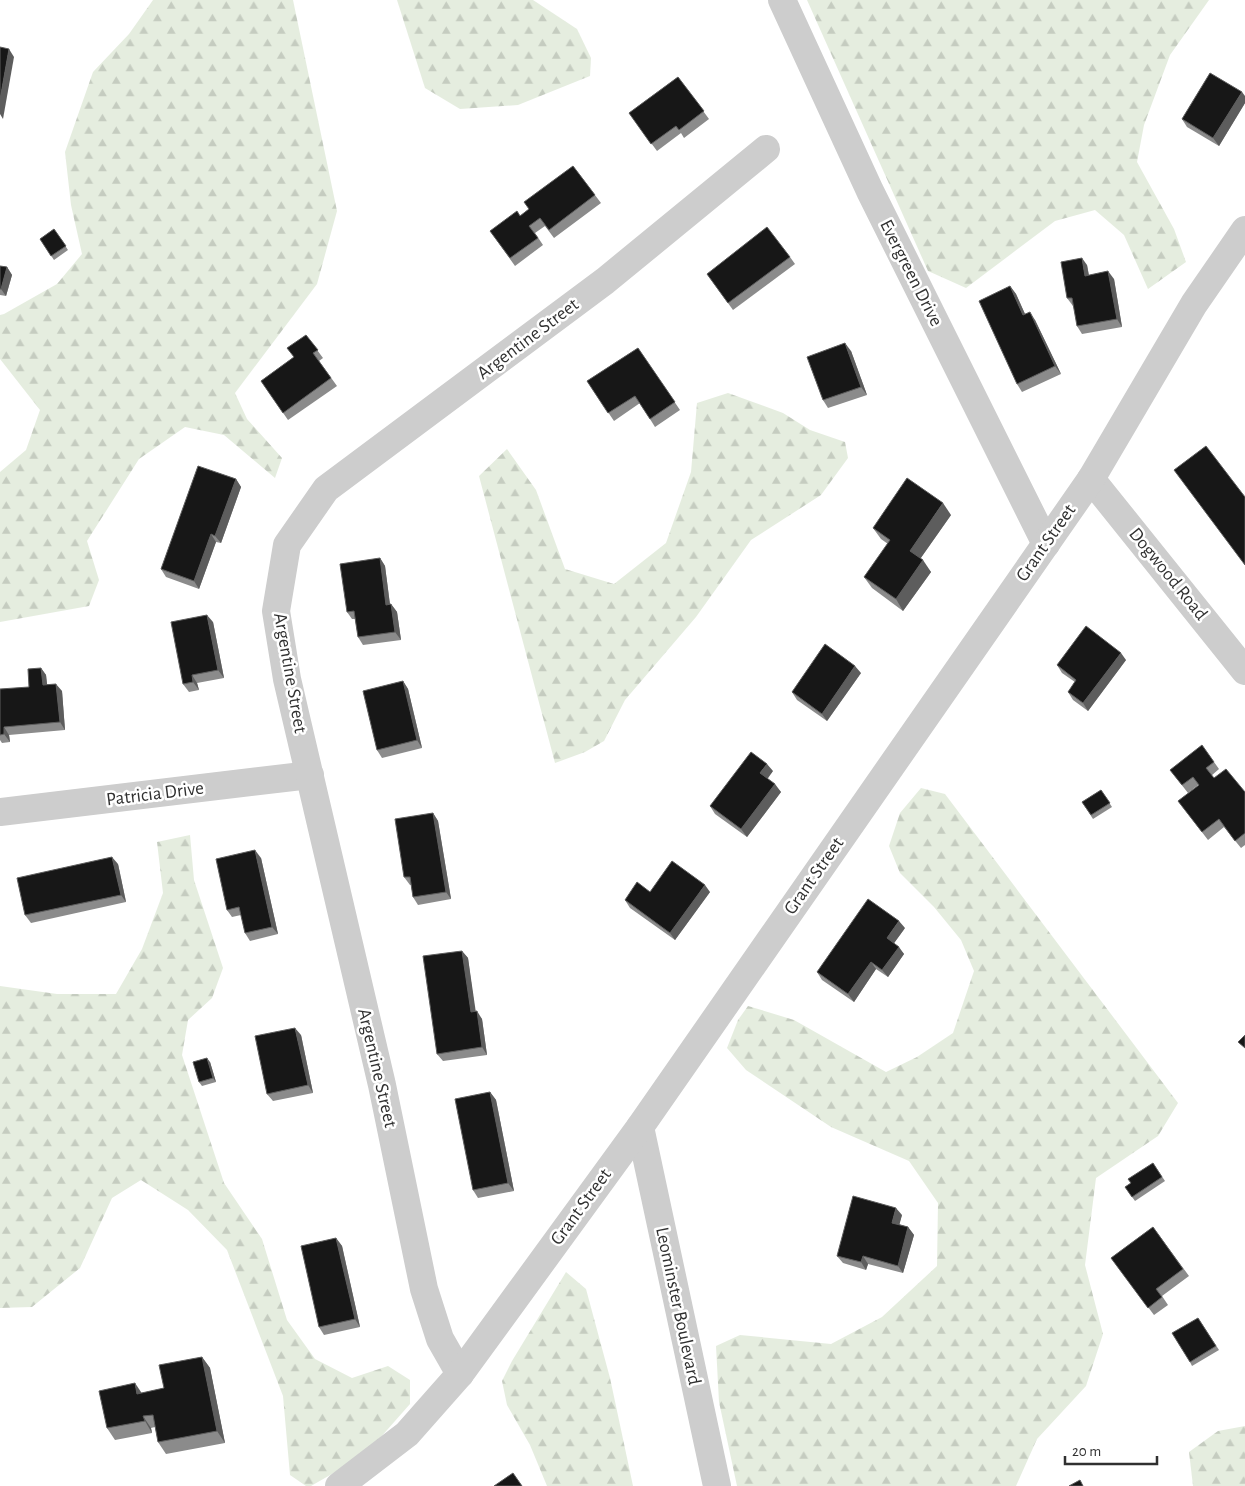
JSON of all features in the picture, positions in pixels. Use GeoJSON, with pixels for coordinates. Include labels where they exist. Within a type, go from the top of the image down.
{"type":"FeatureCollection","features":[{"type":"Feature","properties":{"kind":"street","name":"Evergreen Drive"},"geometry":{"type":"LineString","coordinates":[[782,0],[870,190],[1046,544]]}},
{"type":"Feature","properties":{"kind":"street","name":"Argentine Street"},"geometry":{"type":"LineString","coordinates":[[460,1374],[440,1339],[424,1289],[382,1085],[287,679],[276,611],[287,545],[326,489],[605,281],[766,149]]}},
{"type":"Feature","properties":{"kind":"street","name":"Grant Street"},"geometry":{"type":"LineString","coordinates":[[340,1486],[407,1434],[460,1374],[640,1127],[1091,478],[1194,304],[1245,230]]}},
{"type":"Feature","properties":{"kind":"street","name":"Dogwood Road"},"geometry":{"type":"LineString","coordinates":[[1091,478],[1245,671]]}},
{"type":"Feature","properties":{"kind":"street","name":"Patricia Drive"},"geometry":{"type":"LineString","coordinates":[[0,812],[310,775]]}},
{"type":"Feature","properties":{"kind":"street","name":"Leominster Boulevard"},"geometry":{"type":"LineString","coordinates":[[640,1127],[717,1486]]}},
{"type":"Feature","properties":{"kind":"green space"},"geometry":{"type":"Polygon","coordinates":[[[153,0],[293,0],[337,211],[317,284],[235,393],[247,419],[282,458],[275,478],[224,435],[185,427],[139,459],[87,541],[99,580],[89,606],[0,622],[0,472],[26,450],[40,410],[0,359],[0,315],[57,284],[82,254],[71,205],[65,152],[93,72],[129,34],[153,0]]]}},
{"type":"Feature","properties":{"kind":"green space"},"geometry":{"type":"Polygon","coordinates":[[[397,0],[533,0],[577,29],[591,58],[590,76],[518,105],[460,109],[425,88],[397,0]]]}},
{"type":"Feature","properties":{"kind":"green space"},"geometry":{"type":"Polygon","coordinates":[[[807,0],[1209,0],[1170,55],[1144,125],[1137,162],[1174,229],[1186,262],[1148,289],[1124,235],[1095,210],[1055,221],[966,288],[928,271],[807,0]]]}},
{"type":"Feature","properties":{"kind":"green space"},"geometry":{"type":"Polygon","coordinates":[[[728,393],[783,413],[810,430],[845,442],[848,458],[821,495],[751,540],[696,617],[625,700],[604,741],[585,752],[555,763],[479,476],[507,449],[536,490],[565,569],[614,584],[666,543],[691,472],[697,403],[728,393]]]}},
{"type":"Feature","properties":{"kind":"green space"},"geometry":{"type":"Polygon","coordinates":[[[921,788],[945,794],[1178,1103],[1158,1136],[1096,1178],[1085,1265],[1103,1334],[1086,1386],[1037,1439],[1016,1486],[737,1486],[719,1402],[716,1346],[740,1335],[831,1344],[882,1317],[937,1266],[938,1203],[909,1161],[831,1127],[746,1070],[727,1048],[738,1020],[748,1006],[794,1020],[886,1072],[917,1057],[953,1033],[974,971],[961,940],[934,907],[900,873],[889,846],[900,813],[921,788]]]}},
{"type":"Feature","properties":{"kind":"green space"},"geometry":{"type":"Polygon","coordinates":[[[190,835],[194,880],[223,968],[212,998],[188,1020],[182,1055],[224,1183],[262,1239],[287,1320],[315,1359],[352,1378],[388,1366],[410,1380],[410,1404],[365,1455],[311,1486],[306,1486],[290,1475],[283,1396],[227,1250],[188,1210],[141,1180],[112,1198],[80,1268],[32,1307],[0,1308],[0,986],[57,994],[116,994],[142,949],[163,893],[157,842],[190,835]]]}},
{"type":"Feature","properties":{"kind":"green space"},"geometry":{"type":"Polygon","coordinates":[[[566,1272],[586,1289],[610,1378],[633,1486],[547,1486],[530,1445],[507,1405],[502,1381],[512,1361],[566,1272]]]}},
{"type":"Feature","properties":{"kind":"green space"},"geometry":{"type":"Polygon","coordinates":[[[1245,1426],[1245,1486],[1193,1486],[1189,1452],[1218,1431],[1245,1426]]]}},
{"type":"Feature","properties":{"kind":"building"},"geometry":{"type":"Polygon","coordinates":[[[0,47],[9,49],[0,100],[0,47]]]}},
{"type":"Feature","properties":{"kind":"building"},"geometry":{"type":"Polygon","coordinates":[[[1210,73],[1242,92],[1213,138],[1182,119],[1210,73]]]}},
{"type":"Feature","properties":{"kind":"building"},"geometry":{"type":"Polygon","coordinates":[[[678,77],[704,111],[679,130],[676,126],[651,144],[629,113],[678,77]]]}},
{"type":"Feature","properties":{"kind":"building"},"geometry":{"type":"Polygon","coordinates":[[[573,166],[595,195],[549,230],[540,218],[529,226],[538,238],[510,258],[490,231],[517,211],[520,216],[529,209],[524,202],[573,166]]]}},
{"type":"Feature","properties":{"kind":"building"},"geometry":{"type":"Polygon","coordinates":[[[767,227],[790,257],[728,303],[707,274],[767,227]]]}},
{"type":"Feature","properties":{"kind":"building"},"geometry":{"type":"Polygon","coordinates":[[[54,229],[66,246],[51,256],[40,239],[54,229]]]}},
{"type":"Feature","properties":{"kind":"building"},"geometry":{"type":"Polygon","coordinates":[[[1082,258],[1085,276],[1108,271],[1117,319],[1077,326],[1072,298],[1067,298],[1061,262],[1082,258]]]}},
{"type":"Feature","properties":{"kind":"building"},"geometry":{"type":"Polygon","coordinates":[[[0,266],[7,267],[1,289],[0,289],[0,266]]]}},
{"type":"Feature","properties":{"kind":"building"},"geometry":{"type":"Polygon","coordinates":[[[1010,286],[1023,315],[1030,312],[1055,366],[1017,384],[979,301],[1010,286]]]}},
{"type":"Feature","properties":{"kind":"building"},"geometry":{"type":"Polygon","coordinates":[[[306,335],[318,350],[313,353],[331,378],[283,413],[261,381],[294,357],[287,348],[306,335]]]}},
{"type":"Feature","properties":{"kind":"building"},"geometry":{"type":"Polygon","coordinates":[[[845,343],[861,387],[823,400],[807,357],[845,343]]]}},
{"type":"Feature","properties":{"kind":"building"},"geometry":{"type":"Polygon","coordinates":[[[638,348],[675,402],[650,419],[635,396],[608,413],[587,381],[638,348]]]}},
{"type":"Feature","properties":{"kind":"building"},"geometry":{"type":"Polygon","coordinates":[[[1206,446],[1245,497],[1245,565],[1174,470],[1206,446]]]}},
{"type":"Feature","properties":{"kind":"building"},"geometry":{"type":"Polygon","coordinates":[[[198,466],[236,479],[215,536],[211,534],[194,581],[161,569],[198,466]]]}},
{"type":"Feature","properties":{"kind":"building"},"geometry":{"type":"Polygon","coordinates":[[[907,478],[943,503],[910,551],[923,560],[896,599],[864,577],[890,540],[873,528],[907,478]]]}},
{"type":"Feature","properties":{"kind":"building"},"geometry":{"type":"Polygon","coordinates":[[[380,558],[386,605],[391,604],[395,632],[358,637],[354,611],[347,612],[340,564],[380,558]]]}},
{"type":"Feature","properties":{"kind":"building"},"geometry":{"type":"Polygon","coordinates":[[[207,615],[218,670],[192,675],[193,682],[183,684],[171,622],[207,615]]]}},
{"type":"Feature","properties":{"kind":"building"},"geometry":{"type":"Polygon","coordinates":[[[1086,626],[1121,653],[1083,703],[1068,692],[1076,680],[1057,665],[1086,626]]]}},
{"type":"Feature","properties":{"kind":"building"},"geometry":{"type":"Polygon","coordinates":[[[825,644],[855,666],[822,714],[792,692],[825,644]]]}},
{"type":"Feature","properties":{"kind":"building"},"geometry":{"type":"Polygon","coordinates":[[[41,668],[43,685],[56,684],[60,722],[4,727],[4,734],[0,735],[0,689],[29,687],[28,669],[41,668]]]}},
{"type":"Feature","properties":{"kind":"building"},"geometry":{"type":"Polygon","coordinates":[[[403,681],[417,740],[377,750],[363,691],[403,681]]]}},
{"type":"Feature","properties":{"kind":"building"},"geometry":{"type":"Polygon","coordinates":[[[1202,745],[1214,762],[1206,768],[1214,778],[1226,769],[1245,792],[1245,833],[1235,841],[1219,819],[1202,832],[1178,801],[1199,785],[1193,777],[1182,785],[1170,770],[1202,745]]]}},
{"type":"Feature","properties":{"kind":"building"},"geometry":{"type":"Polygon","coordinates":[[[751,752],[767,764],[760,773],[775,784],[741,829],[710,806],[751,752]]]}},
{"type":"Feature","properties":{"kind":"building"},"geometry":{"type":"Polygon","coordinates":[[[1101,790],[1110,803],[1091,815],[1082,802],[1101,790]]]}},
{"type":"Feature","properties":{"kind":"building"},"geometry":{"type":"Polygon","coordinates":[[[433,813],[446,892],[413,897],[410,877],[404,877],[395,819],[433,813]]]}},
{"type":"Feature","properties":{"kind":"building"},"geometry":{"type":"Polygon","coordinates":[[[255,850],[272,927],[245,933],[239,907],[227,910],[216,859],[255,850]]]}},
{"type":"Feature","properties":{"kind":"building"},"geometry":{"type":"Polygon","coordinates":[[[112,857],[121,895],[25,915],[17,878],[112,857]]]}},
{"type":"Feature","properties":{"kind":"building"},"geometry":{"type":"Polygon","coordinates":[[[672,861],[705,885],[670,933],[625,900],[637,882],[650,892],[672,861]]]}},
{"type":"Feature","properties":{"kind":"building"},"geometry":{"type":"Polygon","coordinates":[[[868,899],[899,921],[887,938],[899,947],[882,970],[871,962],[848,994],[817,972],[868,899]]]}},
{"type":"Feature","properties":{"kind":"building"},"geometry":{"type":"Polygon","coordinates":[[[462,951],[471,1012],[477,1011],[482,1047],[437,1054],[423,956],[462,951]]]}},
{"type":"Feature","properties":{"kind":"building"},"geometry":{"type":"Polygon","coordinates":[[[295,1028],[308,1085],[267,1094],[255,1036],[295,1028]]]}},
{"type":"Feature","properties":{"kind":"building"},"geometry":{"type":"Polygon","coordinates":[[[1245,1035],[1245,1048],[1238,1042],[1245,1035]]]}},
{"type":"Feature","properties":{"kind":"building"},"geometry":{"type":"Polygon","coordinates":[[[207,1058],[213,1078],[199,1082],[193,1062],[207,1058]]]}},
{"type":"Feature","properties":{"kind":"building"},"geometry":{"type":"Polygon","coordinates":[[[490,1092],[508,1183],[473,1190],[455,1099],[490,1092]]]}},
{"type":"Feature","properties":{"kind":"building"},"geometry":{"type":"Polygon","coordinates":[[[1153,1163],[1162,1177],[1132,1197],[1125,1187],[1131,1183],[1128,1179],[1153,1163]]]}},
{"type":"Feature","properties":{"kind":"building"},"geometry":{"type":"Polygon","coordinates":[[[853,1196],[896,1208],[892,1223],[908,1227],[898,1266],[863,1256],[861,1262],[837,1256],[853,1196]]]}},
{"type":"Feature","properties":{"kind":"building"},"geometry":{"type":"Polygon","coordinates":[[[1153,1227],[1183,1269],[1156,1289],[1162,1297],[1148,1308],[1111,1258],[1153,1227]]]}},
{"type":"Feature","properties":{"kind":"building"},"geometry":{"type":"Polygon","coordinates":[[[336,1238],[355,1319],[319,1327],[301,1246],[336,1238]]]}},
{"type":"Feature","properties":{"kind":"building"},"geometry":{"type":"Polygon","coordinates":[[[1198,1318],[1216,1346],[1190,1362],[1172,1333],[1198,1318]]]}},
{"type":"Feature","properties":{"kind":"building"},"geometry":{"type":"Polygon","coordinates":[[[202,1357],[217,1431],[158,1442],[153,1415],[143,1416],[145,1421],[107,1428],[99,1391],[135,1383],[137,1394],[164,1388],[159,1365],[202,1357]]]}},
{"type":"Feature","properties":{"kind":"building"},"geometry":{"type":"Polygon","coordinates":[[[513,1473],[522,1486],[494,1486],[513,1473]]]}},
{"type":"Feature","properties":{"kind":"building"},"geometry":{"type":"Polygon","coordinates":[[[1080,1480],[1083,1486],[1069,1486],[1080,1480]]]}}]}
